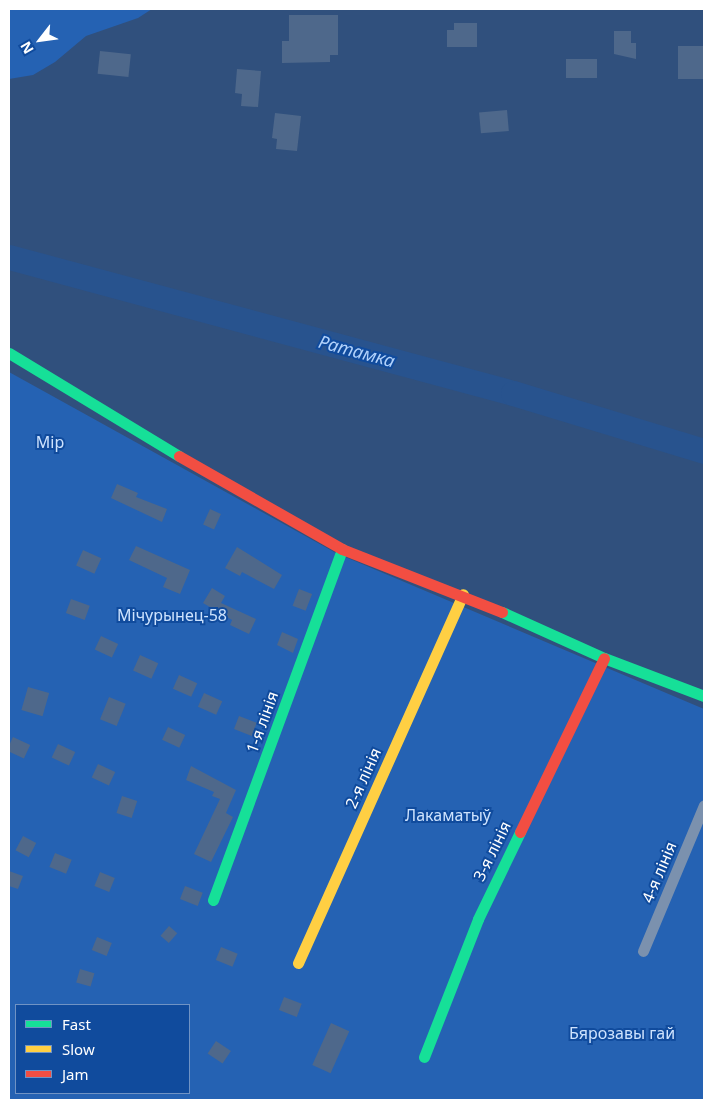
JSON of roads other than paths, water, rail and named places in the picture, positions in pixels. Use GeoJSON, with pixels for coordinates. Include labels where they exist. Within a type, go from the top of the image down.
{"type":"FeatureCollection","features":[{"type":"Feature","properties":{"kind":"street"},"geometry":{"type":"LineString","coordinates":[[9,353],[342,552],[463,594],[602,661],[704,696]]}},
{"type":"Feature","properties":{"kind":"street","name":"1-я лінія"},"geometry":{"type":"LineString","coordinates":[[213,900],[342,552]]}},
{"type":"Feature","properties":{"kind":"street","name":"2-я лінія"},"geometry":{"type":"LineString","coordinates":[[298,963],[463,594]]}},
{"type":"Feature","properties":{"kind":"street","name":"3-я лінія"},"geometry":{"type":"LineString","coordinates":[[424,1057],[478,919],[602,661]]}},
{"type":"Feature","properties":{"kind":"street","name":"4-я лінія"},"geometry":{"type":"LineString","coordinates":[[643,950],[704,805]]}},
{"type":"Feature","properties":{"kind":"waterway","name":"Ратамка"},"geometry":{"type":"LineString","coordinates":[[9,257],[513,393],[704,451]]}},
{"type":"Feature","properties":{"kind":"park label","name":"Мір"},"geometry":{"type":"Point","coordinates":[50,442]}},
{"type":"Feature","properties":{"kind":"park label","name":"Мічурынец-58"},"geometry":{"type":"Point","coordinates":[172,615]}},
{"type":"Feature","properties":{"kind":"park label","name":"Лакаматыў"},"geometry":{"type":"Point","coordinates":[448,815]}},
{"type":"Feature","properties":{"kind":"park label","name":"Бярозавы гай"},"geometry":{"type":"Point","coordinates":[622,1033]}}]}
